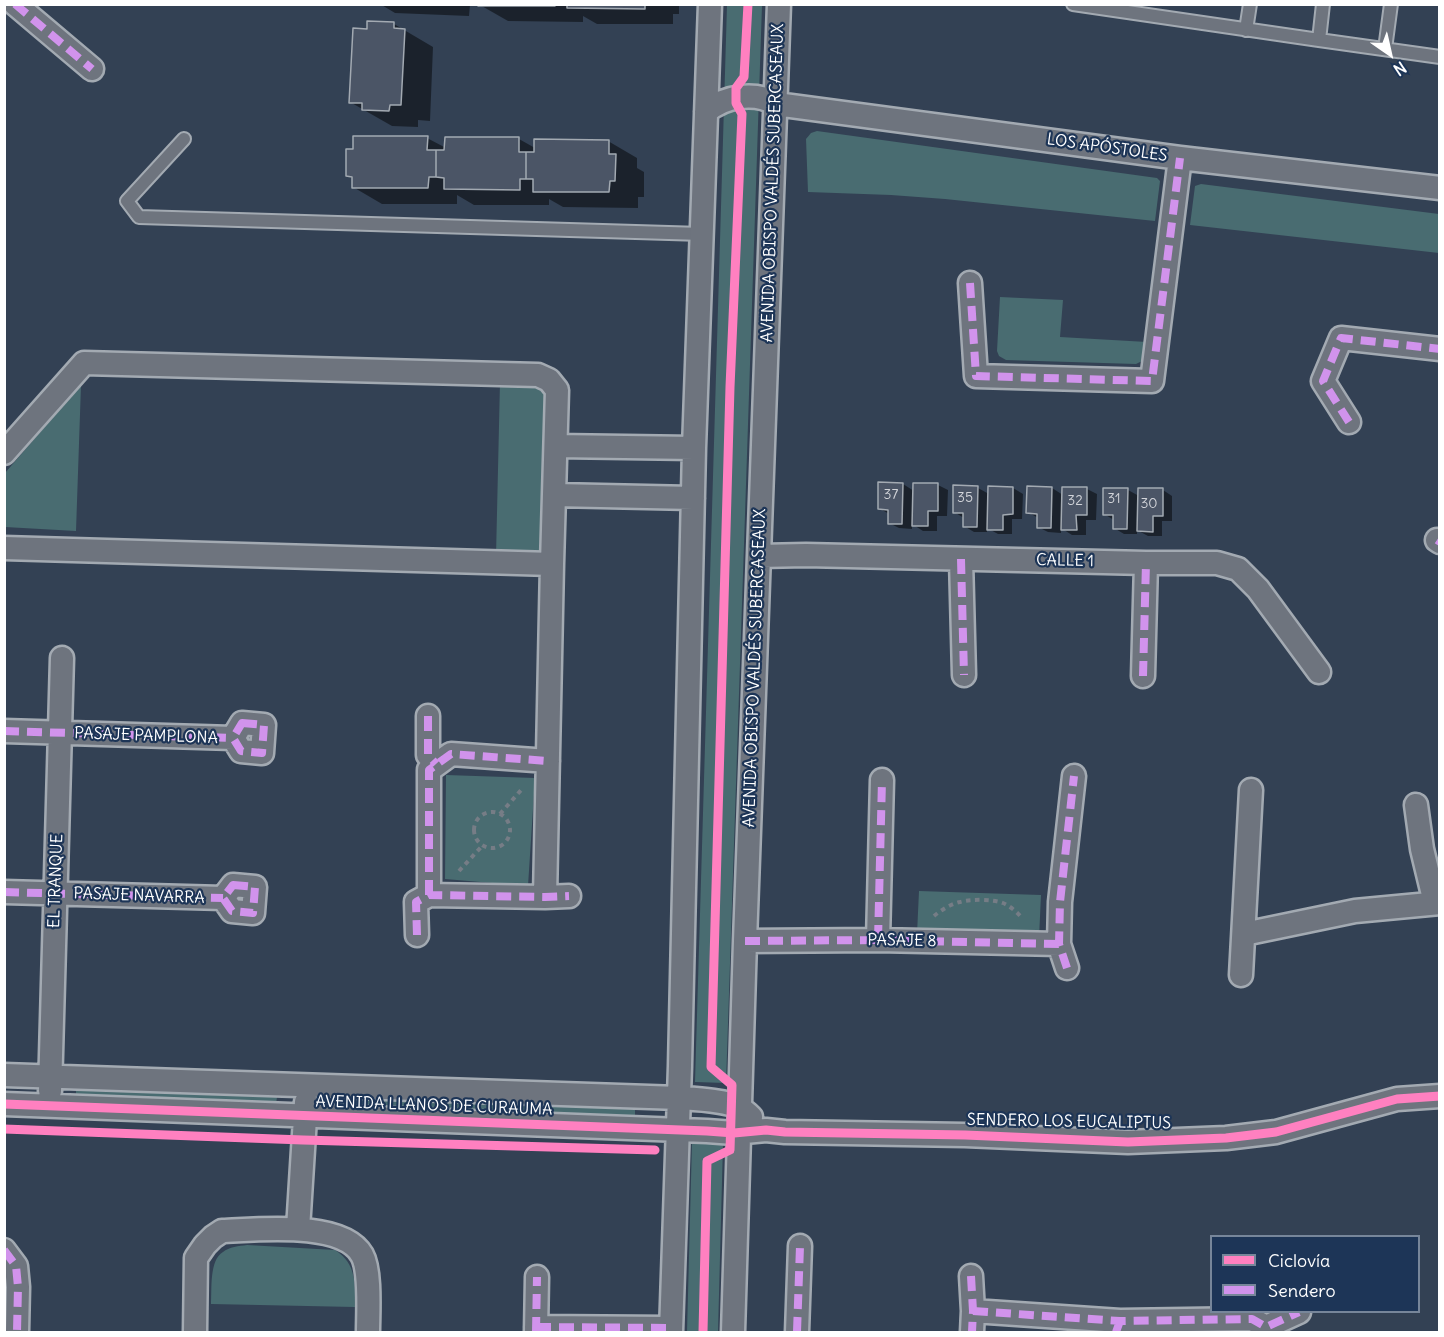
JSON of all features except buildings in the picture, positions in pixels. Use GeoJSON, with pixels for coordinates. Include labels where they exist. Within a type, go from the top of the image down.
{"type":"FeatureCollection","features":[{"type":"Feature","properties":{"kind":"street"},"geometry":{"type":"LineString","coordinates":[[15,4],[92,69]]}},
{"type":"Feature","properties":{"kind":"street"},"geometry":{"type":"LineString","coordinates":[[537,1277],[536,1329],[671,1330],[679,1098],[694,448],[710,4]]}},
{"type":"Feature","properties":{"kind":"street","name":"AVENIDA OBISPO VALDÉS SUBERCASEAUX"},"geometry":{"type":"LineString","coordinates":[[733,1332],[745,941],[780,4]]}},
{"type":"Feature","properties":{"kind":"street","name":"LOS APÓSTOLES"},"geometry":{"type":"LineString","coordinates":[[706,112],[713,106],[736,97],[761,98],[776,104],[1180,158],[1440,188]]}},
{"type":"Feature","properties":{"kind":"street"},"geometry":{"type":"LineString","coordinates":[[970,283],[976,376],[1152,381],[1180,158]]}},
{"type":"Feature","properties":{"kind":"street"},"geometry":{"type":"LineString","coordinates":[[1349,422],[1323,381],[1341,338],[1440,349]]}},
{"type":"Feature","properties":{"kind":"street"},"geometry":{"type":"LineString","coordinates":[[4,453],[84,363],[538,375],[549,380],[557,390],[544,897]]}},
{"type":"Feature","properties":{"kind":"street"},"geometry":{"type":"LineString","coordinates":[[556,446],[694,448]]}},
{"type":"Feature","properties":{"kind":"street"},"geometry":{"type":"LineString","coordinates":[[555,495],[693,498]]}},
{"type":"Feature","properties":{"kind":"street"},"geometry":{"type":"LineString","coordinates":[[4,548],[552,564]]}},
{"type":"Feature","properties":{"kind":"street","name":"CALLE 1"},"geometry":{"type":"LineString","coordinates":[[759,556],[1217,563],[1238,569],[1258,589],[1319,672]]}},
{"type":"Feature","properties":{"kind":"street"},"geometry":{"type":"LineString","coordinates":[[961,559],[964,675]]}},
{"type":"Feature","properties":{"kind":"street"},"geometry":{"type":"LineString","coordinates":[[1143,676],[1146,563]]}},
{"type":"Feature","properties":{"kind":"street","name":"EL TRANQUE"},"geometry":{"type":"LineString","coordinates":[[49,1105],[62,658]]}},
{"type":"Feature","properties":{"kind":"street"},"geometry":{"type":"LineString","coordinates":[[428,716],[428,754],[436,764]]}},
{"type":"Feature","properties":{"kind":"street","name":"PASAJE PAMPLONA"},"geometry":{"type":"LineString","coordinates":[[4,731],[233,738]]}},
{"type":"Feature","properties":{"kind":"street"},"geometry":{"type":"LineString","coordinates":[[429,895],[429,771],[451,754],[548,761]]}},
{"type":"Feature","properties":{"kind":"street"},"geometry":{"type":"LineString","coordinates":[[1066,968],[1059,944],[1060,902],[1074,776]]}},
{"type":"Feature","properties":{"kind":"street"},"geometry":{"type":"LineString","coordinates":[[878,940],[882,780]]}},
{"type":"Feature","properties":{"kind":"street"},"geometry":{"type":"LineString","coordinates":[[1241,975],[1251,790]]}},
{"type":"Feature","properties":{"kind":"street"},"geometry":{"type":"LineString","coordinates":[[1244,933],[1355,911],[1437,903],[1422,849],[1416,806]]}},
{"type":"Feature","properties":{"kind":"street","name":"PASAJE NAVARRA"},"geometry":{"type":"LineString","coordinates":[[4,891],[223,898]]}},
{"type":"Feature","properties":{"kind":"street"},"geometry":{"type":"LineString","coordinates":[[417,935],[416,902],[429,895],[568,896]]}},
{"type":"Feature","properties":{"kind":"street","name":"PASAJE 8"},"geometry":{"type":"LineString","coordinates":[[745,941],[878,940],[1059,944]]}},
{"type":"Feature","properties":{"kind":"street","name":"AVENIDA LLANOS DE CURAUMA"},"geometry":{"type":"LineString","coordinates":[[4,1075],[679,1098],[706,1100],[740,1108],[766,1130]]}},
{"type":"Feature","properties":{"kind":"street"},"geometry":{"type":"LineString","coordinates":[[298,1229],[307,1085]]}},
{"type":"Feature","properties":{"kind":"street","name":"SENDERO LOS EUCALIPTUS"},"geometry":{"type":"LineString","coordinates":[[766,1130],[1128,1142],[1226,1138],[1276,1132],[1397,1099],[1440,1096]]}},
{"type":"Feature","properties":{"kind":"street","name":"AVENIDA LLANOS DE CURAUMA"},"geometry":{"type":"LineString","coordinates":[[4,1104],[677,1131],[740,1133],[766,1130]]}},
{"type":"Feature","properties":{"kind":"street"},"geometry":{"type":"LineString","coordinates":[[195,1332],[196,1258],[205,1245],[222,1231],[298,1229],[337,1236],[352,1243],[363,1256],[369,1300],[368,1332]]}},
{"type":"Feature","properties":{"kind":"street"},"geometry":{"type":"LineString","coordinates":[[797,1332],[800,1246]]}},
{"type":"Feature","properties":{"kind":"street"},"geometry":{"type":"LineString","coordinates":[[4,1250],[16,1266],[17,1332]]}},
{"type":"Feature","properties":{"kind":"street"},"geometry":{"type":"LineString","coordinates":[[971,1276],[972,1322],[1118,1327],[1252,1319],[1266,1330],[1296,1313]]}},
{"type":"Feature","properties":{"kind":"lane"},"geometry":{"type":"LineString","coordinates":[[1073,4],[1440,57]]}},
{"type":"Feature","properties":{"kind":"lane"},"geometry":{"type":"LineString","coordinates":[[1246,30],[1250,4]]}},
{"type":"Feature","properties":{"kind":"lane"},"geometry":{"type":"LineString","coordinates":[[1319,40],[1323,4]]}},
{"type":"Feature","properties":{"kind":"lane"},"geometry":{"type":"LineString","coordinates":[[1385,49],[1391,4]]}},
{"type":"Feature","properties":{"kind":"lane"},"geometry":{"type":"LineString","coordinates":[[184,139],[127,201],[139,217],[702,234]]}},
{"type":"Feature","properties":{"kind":"path"},"geometry":{"type":"LineString","coordinates":[[495,812],[505,818],[510,829],[506,840],[496,847],[489,847],[479,842],[474,827],[479,817],[495,812]]}},
{"type":"Feature","properties":{"kind":"green space"},"geometry":{"type":"Polygon","coordinates":[[[727,5],[762,5],[726,1083],[695,1082],[727,5]]]}},
{"type":"Feature","properties":{"kind":"green space"},"geometry":{"type":"Polygon","coordinates":[[[817,131],[1157,178],[1160,181],[1155,221],[945,199],[808,192],[806,139],[811,133],[817,131]]]}},
{"type":"Feature","properties":{"kind":"green space"},"geometry":{"type":"Polygon","coordinates":[[[1201,184],[1439,214],[1439,253],[1190,225],[1195,186],[1201,184]]]}},
{"type":"Feature","properties":{"kind":"green space"},"geometry":{"type":"Polygon","coordinates":[[[1000,297],[1063,300],[1060,337],[1147,342],[1144,360],[1136,364],[1006,360],[999,356],[997,351],[1000,297]]]}},
{"type":"Feature","properties":{"kind":"green space"},"geometry":{"type":"Polygon","coordinates":[[[500,382],[537,383],[546,388],[547,545],[540,555],[496,556],[500,382]]]}},
{"type":"Feature","properties":{"kind":"green space"},"geometry":{"type":"Polygon","coordinates":[[[81,385],[76,531],[5,527],[5,473],[81,385]]]}},
{"type":"Feature","properties":{"kind":"green space"},"geometry":{"type":"Polygon","coordinates":[[[446,775],[535,778],[528,886],[445,879],[446,775]]]}},
{"type":"Feature","properties":{"kind":"green space"},"geometry":{"type":"Polygon","coordinates":[[[919,891],[1041,895],[1039,938],[917,934],[919,891]]]}},
{"type":"Feature","properties":{"kind":"green space"},"geometry":{"type":"Polygon","coordinates":[[[76,1090],[277,1097],[276,1104],[76,1098],[76,1090]]]}},
{"type":"Feature","properties":{"kind":"green space"},"geometry":{"type":"Polygon","coordinates":[[[328,1096],[635,1108],[635,1118],[327,1106],[328,1096]]]}},
{"type":"Feature","properties":{"kind":"green space"},"geometry":{"type":"Polygon","coordinates":[[[692,1142],[723,1144],[718,1332],[687,1332],[692,1142]]]}},
{"type":"Feature","properties":{"kind":"green space"},"geometry":{"type":"Polygon","coordinates":[[[247,1245],[335,1250],[351,1268],[355,1307],[211,1304],[215,1262],[228,1249],[247,1245]]]}},
{"type":"Feature","properties":{"kind":"marked path"},"geometry":{"type":"LineString","coordinates":[[15,4],[92,69]]}},
{"type":"Feature","properties":{"kind":"marked path"},"geometry":{"type":"LineString","coordinates":[[970,283],[976,376],[1152,381],[1180,158]]}},
{"type":"Feature","properties":{"kind":"marked path"},"geometry":{"type":"LineString","coordinates":[[1349,422],[1323,381],[1341,338],[1440,349]]}},
{"type":"Feature","properties":{"kind":"marked path"},"geometry":{"type":"LineString","coordinates":[[961,559],[964,675]]}},
{"type":"Feature","properties":{"kind":"marked path"},"geometry":{"type":"LineString","coordinates":[[1143,676],[1146,563]]}},
{"type":"Feature","properties":{"kind":"marked path"},"geometry":{"type":"LineString","coordinates":[[428,716],[428,755],[436,764]]}},
{"type":"Feature","properties":{"kind":"marked path"},"geometry":{"type":"LineString","coordinates":[[242,723],[264,725],[262,753],[241,751],[233,738],[242,723]]}},
{"type":"Feature","properties":{"kind":"marked path"},"geometry":{"type":"LineString","coordinates":[[4,731],[233,738]]}},
{"type":"Feature","properties":{"kind":"marked path"},"geometry":{"type":"LineString","coordinates":[[429,895],[429,770],[451,754],[548,761]]}},
{"type":"Feature","properties":{"kind":"marked path"},"geometry":{"type":"LineString","coordinates":[[1067,968],[1059,944],[1060,902],[1074,776]]}},
{"type":"Feature","properties":{"kind":"marked path"},"geometry":{"type":"LineString","coordinates":[[878,940],[882,780]]}},
{"type":"Feature","properties":{"kind":"marked path"},"geometry":{"type":"LineString","coordinates":[[233,885],[255,887],[253,913],[232,911],[223,898],[233,885]]}},
{"type":"Feature","properties":{"kind":"marked path"},"geometry":{"type":"LineString","coordinates":[[4,892],[223,898]]}},
{"type":"Feature","properties":{"kind":"marked path"},"geometry":{"type":"LineString","coordinates":[[417,935],[416,902],[429,895],[569,896]]}},
{"type":"Feature","properties":{"kind":"marked path"},"geometry":{"type":"LineString","coordinates":[[745,941],[878,940],[1059,944]]}},
{"type":"Feature","properties":{"kind":"marked path"},"geometry":{"type":"LineString","coordinates":[[797,1332],[800,1246]]}},
{"type":"Feature","properties":{"kind":"marked path"},"geometry":{"type":"LineString","coordinates":[[4,1250],[16,1266],[17,1332]]}},
{"type":"Feature","properties":{"kind":"marked path"},"geometry":{"type":"LineString","coordinates":[[971,1276],[972,1332]]}},
{"type":"Feature","properties":{"kind":"marked path"},"geometry":{"type":"LineString","coordinates":[[536,1332],[537,1277]]}},
{"type":"Feature","properties":{"kind":"marked path"},"geometry":{"type":"LineString","coordinates":[[973,1311],[1120,1321],[1252,1319],[1266,1327],[1297,1313]]}},
{"type":"Feature","properties":{"kind":"marked path"},"geometry":{"type":"LineString","coordinates":[[1116,1332],[1120,1321]]}},
{"type":"Feature","properties":{"kind":"marked path"},"geometry":{"type":"LineString","coordinates":[[536,1327],[671,1328]]}},
{"type":"Feature","properties":{"kind":"cycle path"},"geometry":{"type":"LineString","coordinates":[[703,1332],[707,1161],[730,1150],[732,1085],[711,1067],[730,387],[742,114],[736,103],[736,88],[744,77],[748,4]]}},
{"type":"Feature","properties":{"kind":"cycle path"},"geometry":{"type":"LineString","coordinates":[[4,1104],[734,1133],[766,1130],[1128,1142],[1226,1138],[1276,1132],[1397,1099],[1440,1096]]}},
{"type":"Feature","properties":{"kind":"cycle path"},"geometry":{"type":"LineString","coordinates":[[4,1129],[655,1150]]}}]}
